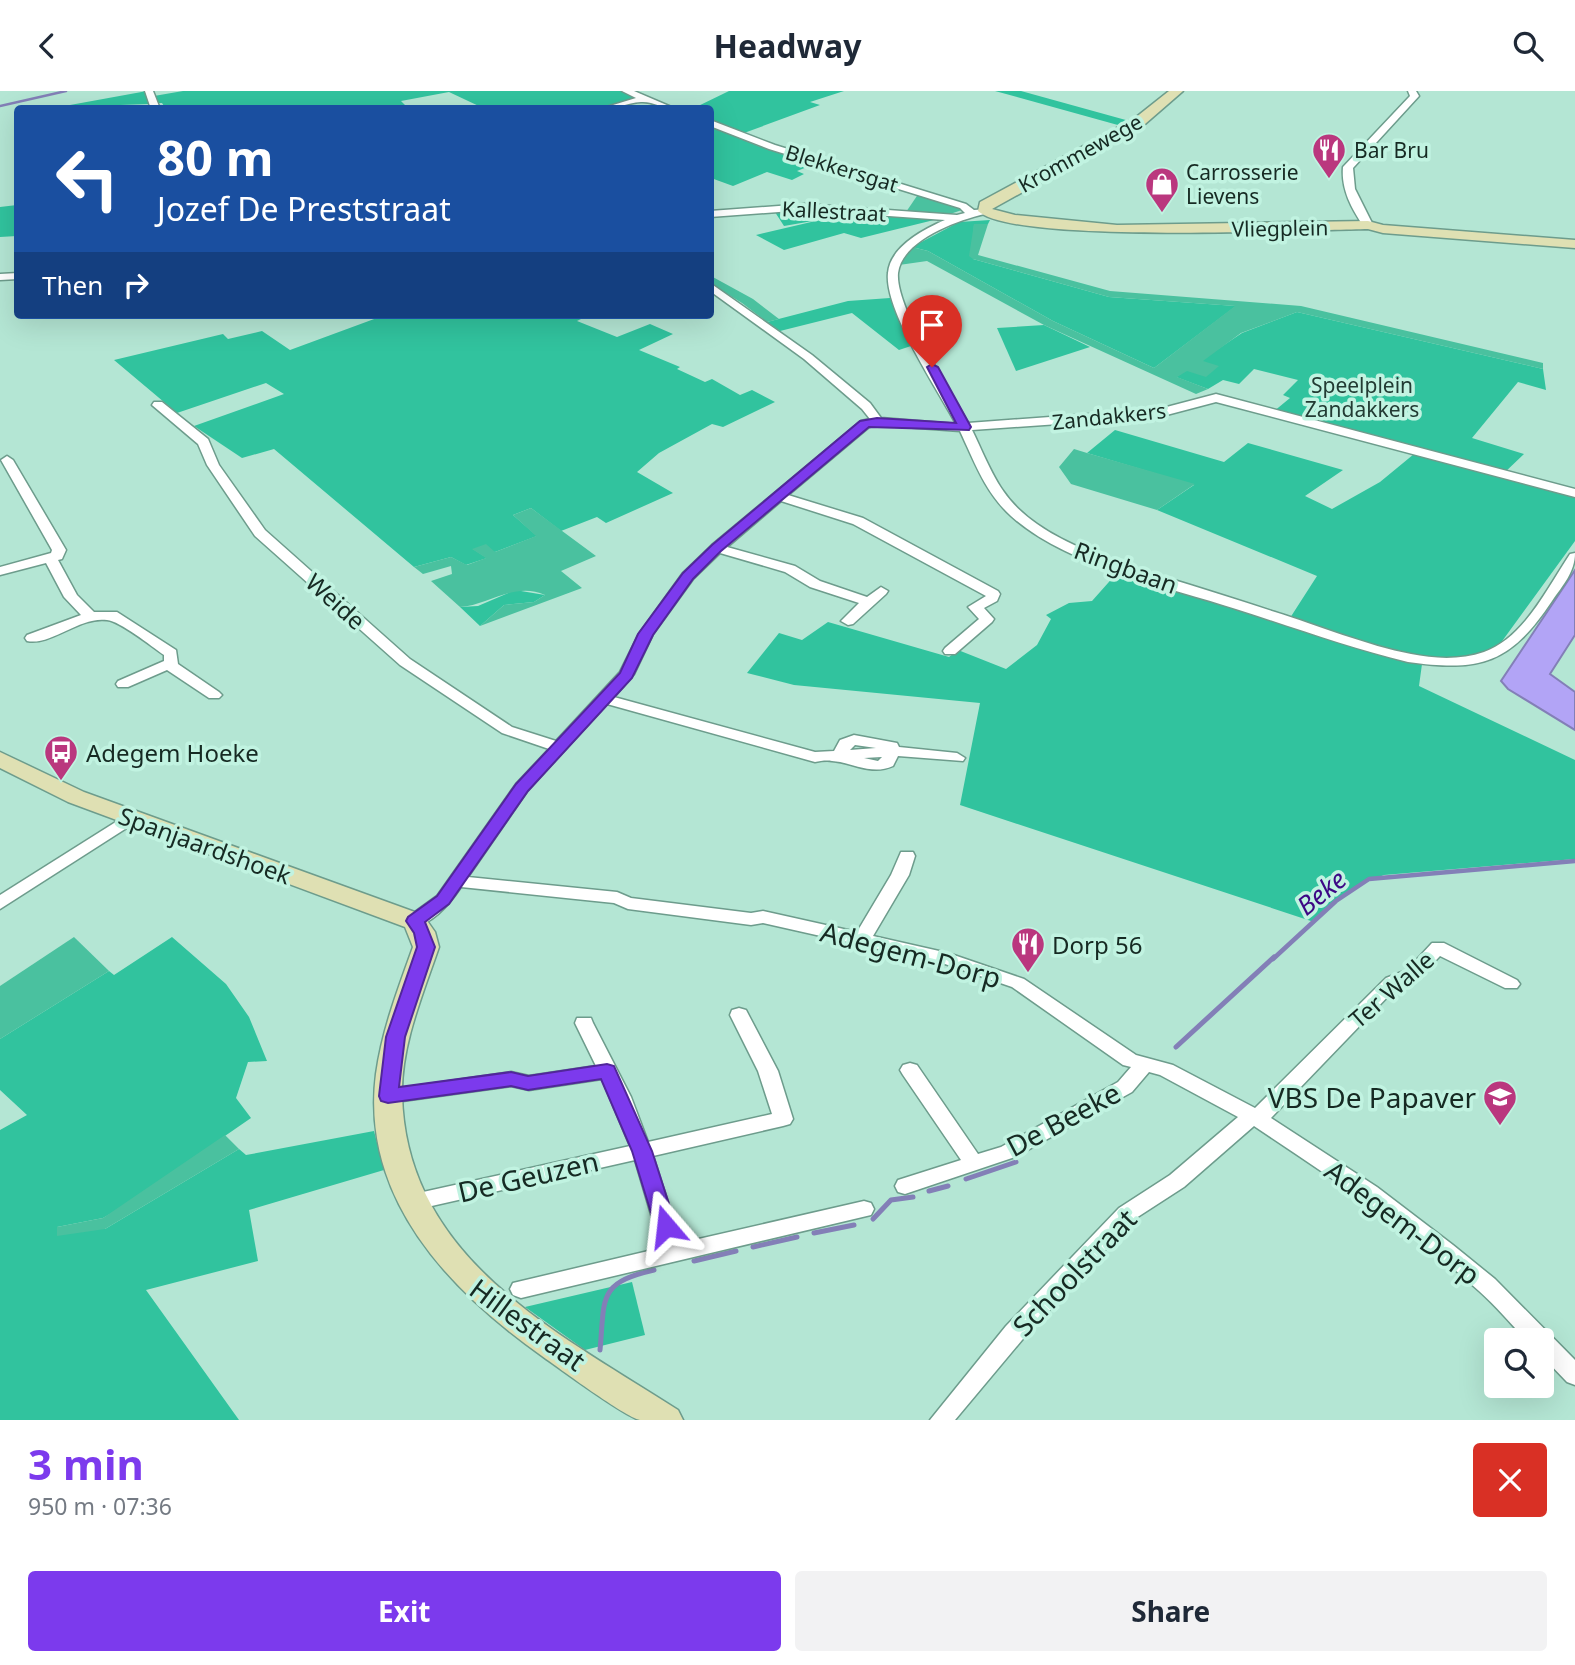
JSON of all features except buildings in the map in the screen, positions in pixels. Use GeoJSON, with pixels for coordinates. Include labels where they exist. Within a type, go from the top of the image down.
{"type":"FeatureCollection","features":[{"type":"Feature","properties":{"kind":"street"},"geometry":{"type":"LineString","coordinates":[[626,91],[663,105]]}},
{"type":"Feature","properties":{"kind":"street","name":"Krommewege"},"geometry":{"type":"LineString","coordinates":[[979,212],[991,201],[1140,121],[1177,91]]}},
{"type":"Feature","properties":{"kind":"street"},"geometry":{"type":"LineString","coordinates":[[1368,225],[1350,192],[1346,176],[1348,167],[1415,96],[1412,91]]}},
{"type":"Feature","properties":{"kind":"street"},"geometry":{"type":"LineString","coordinates":[[619,105],[646,98]]}},
{"type":"Feature","properties":{"kind":"street","name":"Blekkersgat"},"geometry":{"type":"LineString","coordinates":[[714,125],[772,147],[979,212]]}},
{"type":"Feature","properties":{"kind":"street","name":"Kallestraat"},"geometry":{"type":"LineString","coordinates":[[714,214],[805,207],[957,218]]}},
{"type":"Feature","properties":{"kind":"street","name":"Ringbaan"},"geometry":{"type":"LineString","coordinates":[[979,212],[957,218],[918,239],[901,254],[896,263],[893,281],[911,327],[964,427],[992,487],[1014,513],[1045,535],[1084,555],[1408,658],[1452,664],[1499,653],[1516,640],[1575,557]]}},
{"type":"Feature","properties":{"kind":"street","name":"Vliegplein"},"geometry":{"type":"LineString","coordinates":[[979,212],[1028,221],[1117,229],[1368,225],[1383,229],[1575,244]]}},
{"type":"Feature","properties":{"kind":"street"},"geometry":{"type":"LineString","coordinates":[[714,289],[808,357],[866,406],[877,421]]}},
{"type":"Feature","properties":{"kind":"street","name":"Zandakkers"},"geometry":{"type":"LineString","coordinates":[[964,427],[1159,413],[1216,398],[1575,493]]}},
{"type":"Feature","properties":{"kind":"street","name":"Weide"},"geometry":{"type":"LineString","coordinates":[[159,405],[204,442],[213,465],[260,533],[405,662],[507,730],[559,747]]}},
{"type":"Feature","properties":{"kind":"street"},"geometry":{"type":"LineString","coordinates":[[414,921],[443,900],[498,819],[559,747],[627,674],[646,634],[688,576],[717,548],[864,424],[877,421],[964,427]]}},
{"type":"Feature","properties":{"kind":"street"},"geometry":{"type":"LineString","coordinates":[[0,571],[57,556],[59,550],[7,467]]}},
{"type":"Feature","properties":{"kind":"street"},"geometry":{"type":"LineString","coordinates":[[778,496],[858,521],[993,594],[975,607],[987,619],[950,650]]}},
{"type":"Feature","properties":{"kind":"street"},"geometry":{"type":"LineString","coordinates":[[717,548],[790,569],[808,581],[869,602]]}},
{"type":"Feature","properties":{"kind":"street"},"geometry":{"type":"LineString","coordinates":[[50,558],[71,597],[90,616]]}},
{"type":"Feature","properties":{"kind":"street"},"geometry":{"type":"LineString","coordinates":[[849,621],[881,591]]}},
{"type":"Feature","properties":{"kind":"street"},"geometry":{"type":"LineString","coordinates":[[32,638],[90,616],[112,615],[171,653],[171,666],[214,695]]}},
{"type":"Feature","properties":{"kind":"street"},"geometry":{"type":"LineString","coordinates":[[123,684],[171,663]]}},
{"type":"Feature","properties":{"kind":"street"},"geometry":{"type":"LineString","coordinates":[[606,699],[815,757],[840,755],[846,743],[854,740],[891,746],[892,752],[957,758]]}},
{"type":"Feature","properties":{"kind":"street","name":"Spanjaardshoek"},"geometry":{"type":"LineString","coordinates":[[0,759],[76,797],[414,921]]}},
{"type":"Feature","properties":{"kind":"street"},"geometry":{"type":"LineString","coordinates":[[0,903],[130,818]]}},
{"type":"Feature","properties":{"kind":"street"},"geometry":{"type":"LineString","coordinates":[[863,937],[900,875],[907,856]]}},
{"type":"Feature","properties":{"kind":"street","name":"Adegem-Dorp"},"geometry":{"type":"LineString","coordinates":[[457,881],[617,898],[628,904],[751,919],[763,917],[863,937],[948,959],[1018,983],[1130,1060],[1166,1070],[1255,1117],[1370,1193],[1487,1285],[1575,1375]]}},
{"type":"Feature","properties":{"kind":"street","name":"Hillestraat"},"geometry":{"type":"LineString","coordinates":[[414,921],[422,932],[426,947],[396,1037],[388,1096],[391,1139],[403,1179],[414,1202],[435,1241],[457,1269],[500,1309],[666,1420]]}},
{"type":"Feature","properties":{"kind":"street","name":"Ter Walle"},"geometry":{"type":"LineString","coordinates":[[1255,1117],[1265,1112],[1392,982],[1413,974],[1438,947],[1511,984]]}},
{"type":"Feature","properties":{"kind":"street","name":"De Geuzen"},"geometry":{"type":"LineString","coordinates":[[414,1202],[783,1119],[768,1071],[739,1015]]}},
{"type":"Feature","properties":{"kind":"street"},"geometry":{"type":"LineString","coordinates":[[584,1023],[621,1097],[642,1151],[673,1253]]}},
{"type":"Feature","properties":{"kind":"street","name":"De Beeke"},"geometry":{"type":"LineString","coordinates":[[905,1186],[1008,1151],[1125,1087],[1145,1065]]}},
{"type":"Feature","properties":{"kind":"street"},"geometry":{"type":"LineString","coordinates":[[910,1070],[974,1162]]}},
{"type":"Feature","properties":{"kind":"street"},"geometry":{"type":"LineString","coordinates":[[388,1096],[511,1079],[528,1083],[607,1071]]}},
{"type":"Feature","properties":{"kind":"street","name":"Schoolstraat"},"geometry":{"type":"LineString","coordinates":[[941,1420],[1014,1333],[1126,1214],[1177,1181],[1243,1123],[1255,1117]]}},
{"type":"Feature","properties":{"kind":"street"},"geometry":{"type":"LineString","coordinates":[[521,1289],[864,1209]]}},
{"type":"Feature","properties":{"kind":"green space"},"geometry":{"type":"Polygon","coordinates":[[[147,91],[151,104],[120,105],[70,105],[147,91]]]}},
{"type":"Feature","properties":{"kind":"green space"},"geometry":{"type":"Polygon","coordinates":[[[183,91],[621,91],[639,97],[611,105],[477,105],[449,92],[401,101],[405,105],[163,105],[156,103],[154,96],[183,91]]]}},
{"type":"Feature","properties":{"kind":"green space"},"geometry":{"type":"Polygon","coordinates":[[[729,91],[844,91],[810,102],[820,105],[744,133],[714,122],[714,105],[700,105],[729,91]]]}},
{"type":"Feature","properties":{"kind":"green space"},"geometry":{"type":"Polygon","coordinates":[[[995,91],[1021,91],[1133,122],[1125,127],[995,91]]]}},
{"type":"Feature","properties":{"kind":"green space"},"geometry":{"type":"Polygon","coordinates":[[[714,127],[758,146],[817,163],[797,171],[804,174],[792,180],[767,172],[733,186],[714,179],[714,127]]]}},
{"type":"Feature","properties":{"kind":"green space"},"geometry":{"type":"Polygon","coordinates":[[[919,193],[965,209],[950,214],[906,212],[919,193]]]}},
{"type":"Feature","properties":{"kind":"green space"},"geometry":{"type":"Polygon","coordinates":[[[14,205],[14,236],[0,237],[0,207],[14,205]]]}},
{"type":"Feature","properties":{"kind":"green space"},"geometry":{"type":"Polygon","coordinates":[[[773,209],[934,220],[861,238],[844,233],[784,250],[756,235],[824,219],[784,226],[773,209]]]}},
{"type":"Feature","properties":{"kind":"green space"},"geometry":{"type":"Polygon","coordinates":[[[990,220],[988,224],[974,224],[973,259],[1109,297],[1236,306],[1154,368],[1053,321],[928,251],[912,247],[959,222],[990,220]]]}},
{"type":"Feature","properties":{"kind":"green space"},"geometry":{"type":"Polygon","coordinates":[[[974,224],[988,224],[978,255],[1110,291],[1301,306],[1543,363],[1543,369],[1297,312],[1241,333],[1203,361],[1219,366],[1206,377],[1187,371],[1177,377],[1208,389],[1196,394],[1044,325],[927,261],[899,265],[912,247],[928,251],[1053,321],[1154,368],[1235,306],[1109,297],[973,259],[969,256],[974,224]]]}},
{"type":"Feature","properties":{"kind":"green space"},"geometry":{"type":"Polygon","coordinates":[[[714,278],[753,299],[779,319],[767,322],[714,286],[714,278]]]}},
{"type":"Feature","properties":{"kind":"green space"},"geometry":{"type":"Polygon","coordinates":[[[890,298],[911,346],[899,350],[852,313],[780,331],[767,322],[848,301],[890,298]]]}},
{"type":"Feature","properties":{"kind":"green space","name":"Speelplein Zandakkers"},"geometry":{"type":"Polygon","coordinates":[[[1297,312],[1543,369],[1546,390],[1518,382],[1472,438],[1524,454],[1503,474],[1273,412],[1290,398],[1283,395],[1298,380],[1254,369],[1239,384],[1223,380],[1208,389],[1176,377],[1242,333],[1297,312]]]}},
{"type":"Feature","properties":{"kind":"green space"},"geometry":{"type":"Polygon","coordinates":[[[374,319],[581,319],[577,321],[617,337],[650,324],[673,334],[639,350],[680,367],[677,369],[705,382],[712,379],[740,395],[752,390],[775,402],[723,427],[712,424],[659,453],[637,472],[673,493],[606,523],[597,517],[561,531],[531,508],[513,515],[537,536],[495,552],[473,549],[487,558],[466,565],[451,557],[414,567],[274,449],[242,458],[194,426],[284,394],[266,383],[177,413],[114,360],[223,334],[228,339],[262,331],[290,350],[374,319]]]}},
{"type":"Feature","properties":{"kind":"green space"},"geometry":{"type":"Polygon","coordinates":[[[1044,325],[1090,347],[1016,371],[997,328],[1044,325]]]}},
{"type":"Feature","properties":{"kind":"green space"},"geometry":{"type":"Polygon","coordinates":[[[1115,430],[1224,462],[1248,443],[1343,470],[1305,496],[1332,509],[1380,482],[1414,454],[1575,497],[1575,541],[1500,644],[1477,654],[1451,658],[1396,652],[1290,618],[1317,576],[1157,510],[1194,485],[1087,453],[1115,430]]]}},
{"type":"Feature","properties":{"kind":"green space"},"geometry":{"type":"Polygon","coordinates":[[[1074,449],[1195,484],[1157,510],[1071,484],[1059,467],[1074,449]]]}},
{"type":"Feature","properties":{"kind":"green space"},"geometry":{"type":"Polygon","coordinates":[[[531,508],[596,556],[561,571],[582,588],[480,626],[504,605],[534,602],[545,595],[534,591],[513,592],[460,607],[431,581],[452,574],[451,566],[423,574],[414,567],[451,557],[467,565],[486,558],[472,549],[486,544],[495,552],[536,536],[513,515],[531,508]]]}},
{"type":"Feature","properties":{"kind":"green space"},"geometry":{"type":"Polygon","coordinates":[[[1116,574],[1422,664],[1419,686],[1575,760],[1575,859],[1384,875],[1356,886],[1314,922],[960,805],[980,703],[794,685],[747,673],[779,633],[802,640],[828,622],[949,657],[958,650],[1006,669],[1037,645],[1051,619],[1046,615],[1069,603],[1092,601],[1116,574]]]}},
{"type":"Feature","properties":{"kind":"green space"},"geometry":{"type":"Polygon","coordinates":[[[515,590],[545,595],[534,602],[504,605],[480,626],[460,607],[478,606],[515,590]]]}},
{"type":"Feature","properties":{"kind":"green space"},"geometry":{"type":"Polygon","coordinates":[[[74,937],[109,971],[0,1039],[0,986],[74,937]]]}},
{"type":"Feature","properties":{"kind":"green space"},"geometry":{"type":"Polygon","coordinates":[[[172,937],[226,984],[249,1017],[267,1061],[248,1062],[236,1098],[251,1118],[103,1218],[57,1227],[105,1229],[239,1149],[246,1155],[374,1131],[384,1170],[249,1210],[258,1261],[146,1290],[239,1420],[0,1420],[0,1130],[27,1115],[0,1090],[0,1039],[109,971],[114,975],[172,937]]]}},
{"type":"Feature","properties":{"kind":"green space"},"geometry":{"type":"Polygon","coordinates":[[[225,1135],[239,1149],[105,1229],[57,1236],[57,1227],[103,1218],[225,1135]]]}},
{"type":"Feature","properties":{"kind":"green space"},"geometry":{"type":"Polygon","coordinates":[[[632,1282],[645,1335],[585,1350],[525,1307],[632,1282]]]}},
{"type":"Feature","properties":{"kind":"shaded area"},"geometry":{"type":"Polygon","coordinates":[[[1575,570],[1575,635],[1550,674],[1575,692],[1575,730],[1508,689],[1501,681],[1575,570]]]}},
{"type":"Feature","properties":{"kind":"waterway"},"geometry":{"type":"LineString","coordinates":[[0,106],[66,91]]}},
{"type":"Feature","properties":{"kind":"waterway","name":"Beke"},"geometry":{"type":"LineString","coordinates":[[1273,959],[1336,901],[1369,879],[1575,861]]}},
{"type":"Feature","properties":{"kind":"waterway","name":"Beke"},"geometry":{"type":"LineString","coordinates":[[1176,1047],[1274,957]]}},
{"type":"Feature","properties":{"kind":"waterway","name":"Beke"},"geometry":{"type":"LineString","coordinates":[[966,1179],[1016,1162]]}},
{"type":"Feature","properties":{"kind":"waterway","name":"Beke"},"geometry":{"type":"LineString","coordinates":[[929,1191],[948,1186]]}},
{"type":"Feature","properties":{"kind":"waterway","name":"Beke"},"geometry":{"type":"LineString","coordinates":[[873,1219],[891,1200],[913,1197]]}},
{"type":"Feature","properties":{"kind":"waterway","name":"Beke"},"geometry":{"type":"LineString","coordinates":[[814,1233],[854,1225]]}},
{"type":"Feature","properties":{"kind":"waterway","name":"Beke"},"geometry":{"type":"LineString","coordinates":[[753,1247],[797,1237]]}},
{"type":"Feature","properties":{"kind":"waterway","name":"Beke"},"geometry":{"type":"LineString","coordinates":[[694,1261],[736,1251]]}},
{"type":"Feature","properties":{"kind":"waterway","name":"Beke"},"geometry":{"type":"LineString","coordinates":[[600,1350],[604,1305],[613,1287],[636,1275],[654,1270]]}},
{"type":"Feature","properties":{"kind":"place","name":"Bar Bru"},"geometry":{"type":"Point","coordinates":[1329,180]}},
{"type":"Feature","properties":{"kind":"place","name":"Carrosserie Lievens"},"geometry":{"type":"Point","coordinates":[1162,214]}},
{"type":"Feature","properties":{"kind":"place","name":"Adegem Hoeke"},"geometry":{"type":"Point","coordinates":[61,782]}},
{"type":"Feature","properties":{"kind":"place","name":"Dorp 56"},"geometry":{"type":"Point","coordinates":[1028,974]}},
{"type":"Feature","properties":{"kind":"place","name":"VBS De Papaver"},"geometry":{"type":"Point","coordinates":[1500,1127]}},
{"type":"Feature","properties":{"kind":"route"},"geometry":{"type":"LineString","coordinates":[[666,1226],[642,1151],[621,1097],[607,1071],[528,1083],[511,1079],[388,1096],[396,1037],[426,947],[422,932],[414,921],[443,900],[522,787],[627,674],[646,634],[688,576],[717,548],[864,424],[877,421],[933,427],[964,427],[932,367]]}}]}
